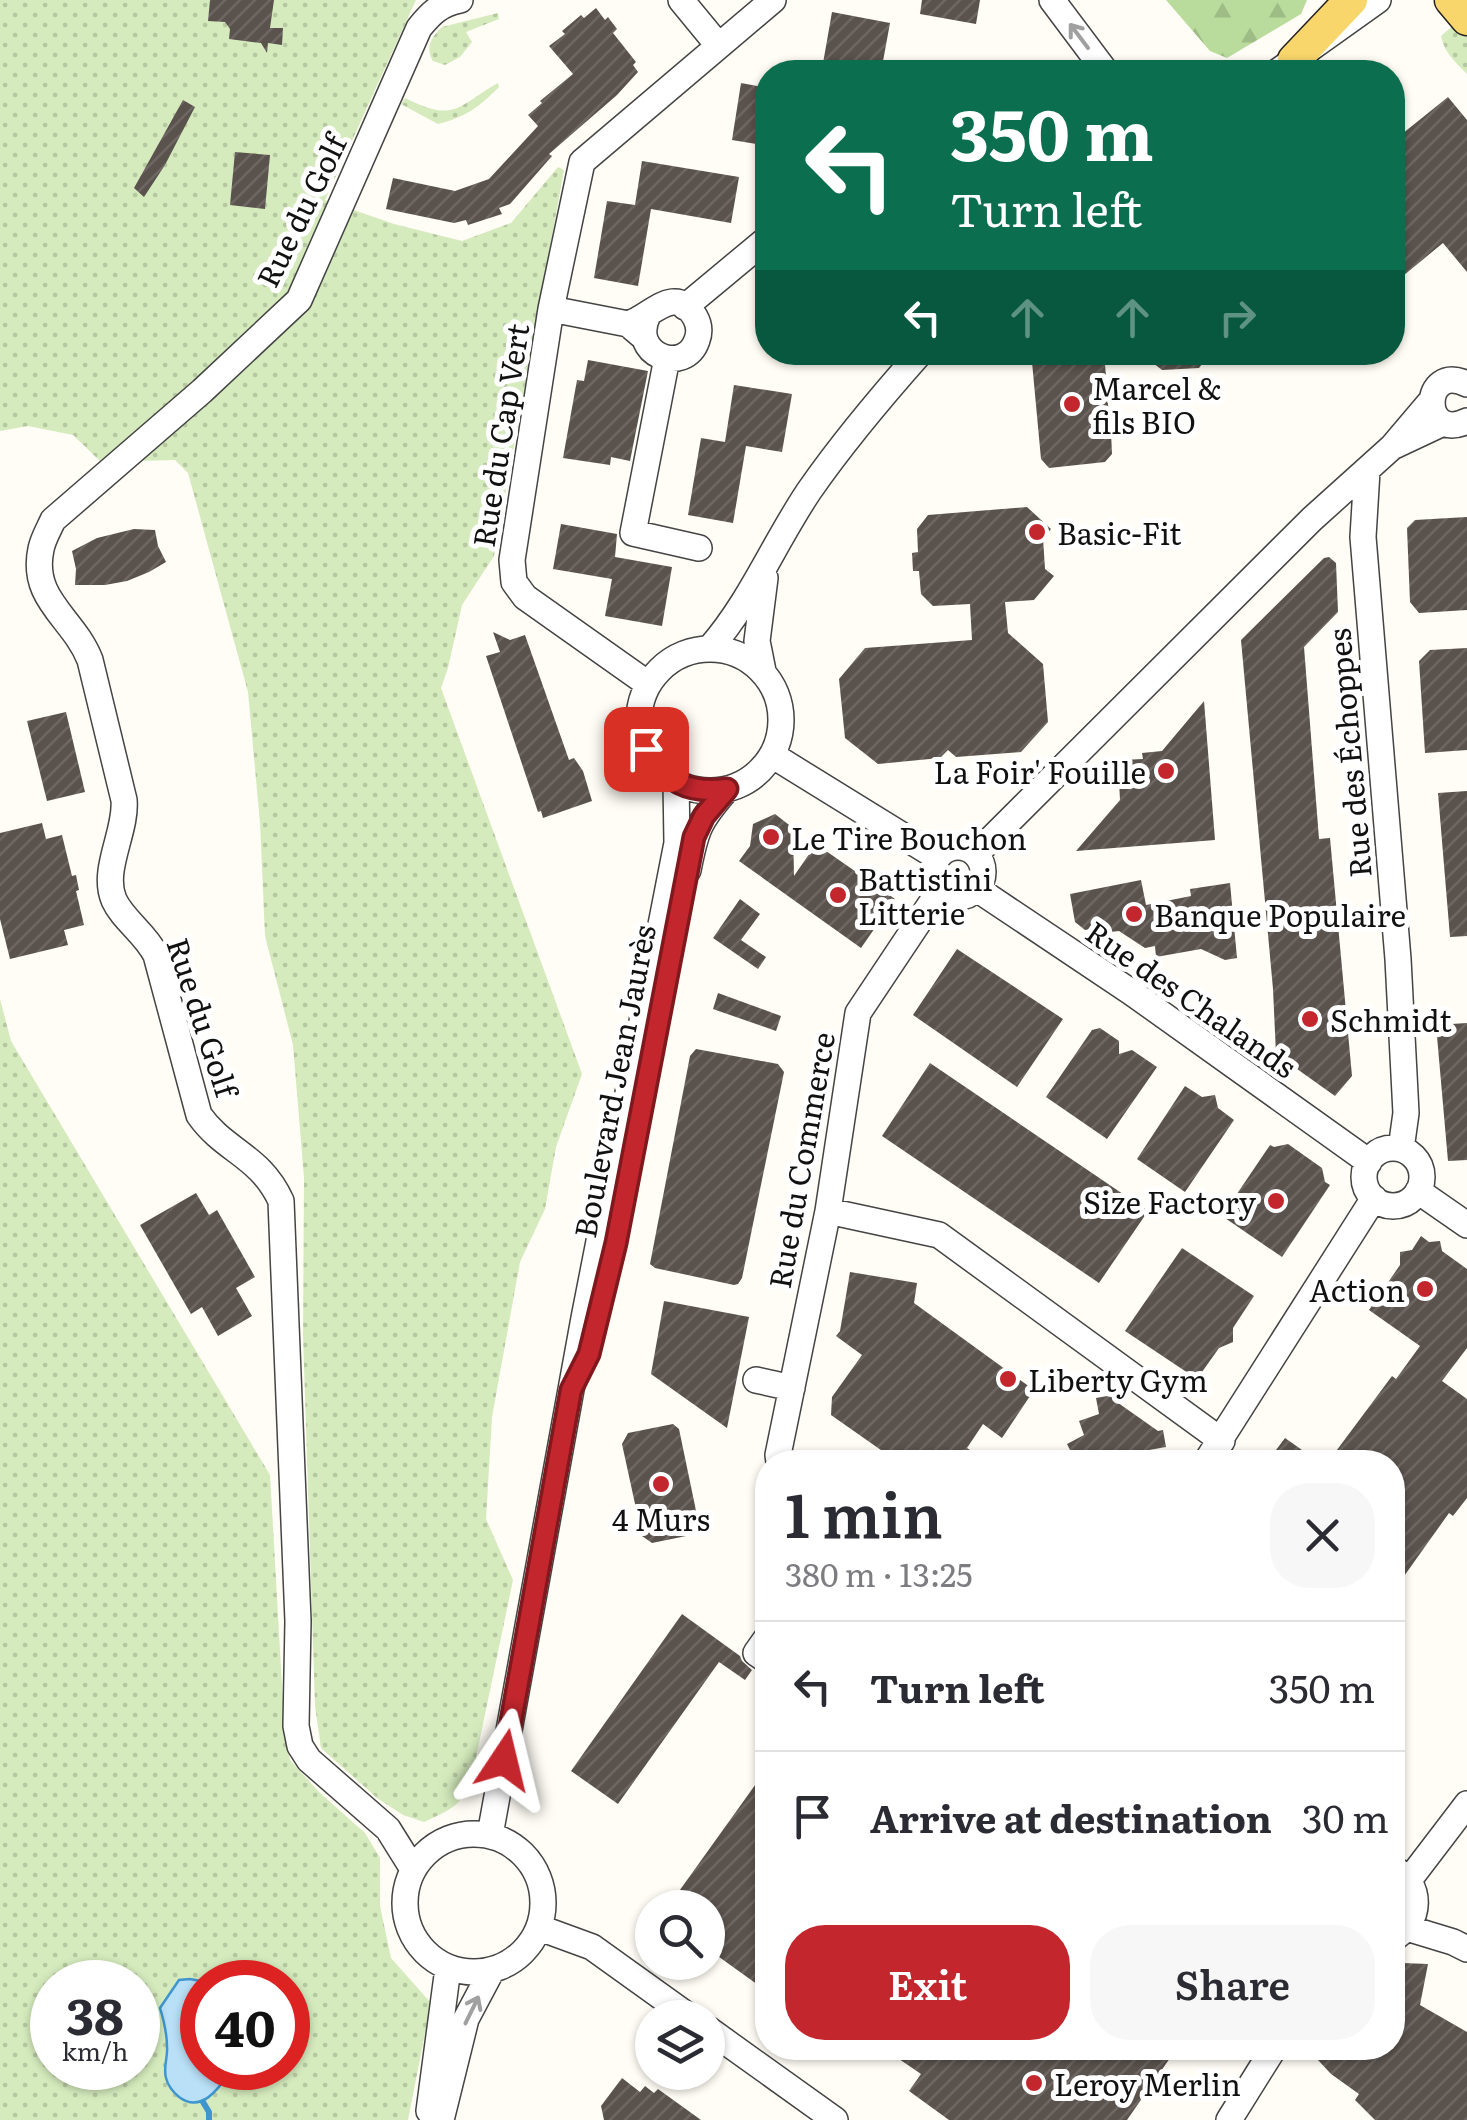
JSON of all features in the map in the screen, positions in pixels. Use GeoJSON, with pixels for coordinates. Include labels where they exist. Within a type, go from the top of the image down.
{"type":"FeatureCollection","features":[{"type":"Feature","properties":{"kind":"main road"},"geometry":{"type":"LineString","coordinates":[[1292,60],[1352,0]]}},
{"type":"Feature","properties":{"kind":"main road"},"geometry":{"type":"LineString","coordinates":[[1451,0],[1467,20]]}},
{"type":"Feature","properties":{"kind":"street"},"geometry":{"type":"LineString","coordinates":[[681,0],[718,45]]}},
{"type":"Feature","properties":{"kind":"street","name":"Rue du Cap Vert"},"geometry":{"type":"LineString","coordinates":[[648,684],[525,597],[514,582],[512,560],[551,309],[582,162],[773,0]]}},
{"type":"Feature","properties":{"kind":"street"},"geometry":{"type":"LineString","coordinates":[[1052,0],[1097,60]]}},
{"type":"Feature","properties":{"kind":"street"},"geometry":{"type":"LineString","coordinates":[[1294,60],[1378,0]]}},
{"type":"Feature","properties":{"kind":"street","name":"Rue du Golf"},"geometry":{"type":"LineString","coordinates":[[413,1869],[388,1829],[309,1760],[300,1746],[296,1726],[298,1621],[280,1201],[260,1168],[216,1136],[199,1115],[156,956],[148,939],[114,901],[110,888],[114,853],[125,814],[120,782],[84,642],[50,603],[39,578],[41,548],[53,520],[202,391],[299,300],[419,28],[432,12],[450,1]]}},
{"type":"Feature","properties":{"kind":"street"},"geometry":{"type":"LineString","coordinates":[[685,306],[755,249]]}},
{"type":"Feature","properties":{"kind":"street"},"geometry":{"type":"LineString","coordinates":[[660,304],[685,306],[697,321],[697,340],[685,354],[667,358],[653,352],[640,326],[660,304]]}},
{"type":"Feature","properties":{"kind":"street","name":"Rue du Cap Vert"},"geometry":{"type":"LineString","coordinates":[[551,309],[640,326]]}},
{"type":"Feature","properties":{"kind":"street"},"geometry":{"type":"LineString","coordinates":[[667,358],[633,533],[699,548]]}},
{"type":"Feature","properties":{"kind":"street"},"geometry":{"type":"LineString","coordinates":[[710,648],[730,626],[808,492],[909,365]]}},
{"type":"Feature","properties":{"kind":"street"},"geometry":{"type":"LineString","coordinates":[[976,854],[1312,519],[1392,447],[1453,420],[1436,390],[1445,382],[1458,380],[1467,384]]}},
{"type":"Feature","properties":{"kind":"street","name":"Rue des Échoppes"},"geometry":{"type":"LineString","coordinates":[[1367,470],[1363,536],[1398,959],[1406,1113],[1401,1149]]}},
{"type":"Feature","properties":{"kind":"street"},"geometry":{"type":"LineString","coordinates":[[763,672],[757,641],[767,564]]}},
{"type":"Feature","properties":{"kind":"street"},"geometry":{"type":"LineString","coordinates":[[710,648],[748,659],[763,672],[776,690],[781,711],[780,734],[761,770],[745,782],[710,791],[676,782],[658,768],[639,728],[640,705],[648,684],[660,669],[692,650],[710,648]]}},
{"type":"Feature","properties":{"kind":"street"},"geometry":{"type":"LineString","coordinates":[[772,754],[937,857]]}},
{"type":"Feature","properties":{"kind":"street","name":"Boulevard Jean Jaurès"},"geometry":{"type":"LineString","coordinates":[[490,1834],[677,843],[676,782]]}},
{"type":"Feature","properties":{"kind":"street","name":"Boulevard Jean Jaurès"},"geometry":{"type":"LineString","coordinates":[[571,1390],[589,1354],[616,1243],[694,837],[704,816],[727,789]]}},
{"type":"Feature","properties":{"kind":"street"},"geometry":{"type":"LineString","coordinates":[[956,846],[976,854],[983,868],[977,889],[954,898],[940,890],[932,870],[942,852],[956,846]]}},
{"type":"Feature","properties":{"kind":"street","name":"Rue des Chalands"},"geometry":{"type":"LineString","coordinates":[[977,889],[1131,992],[1369,1162]]}},
{"type":"Feature","properties":{"kind":"street","name":"Rue du Commerce"},"geometry":{"type":"LineString","coordinates":[[779,1450],[828,1212],[858,1013],[940,890]]}},
{"type":"Feature","properties":{"kind":"street"},"geometry":{"type":"LineString","coordinates":[[1401,1149],[1420,1166],[1421,1183],[1413,1198],[1398,1205],[1381,1203],[1365,1181],[1369,1162],[1383,1150],[1401,1149]]}},
{"type":"Feature","properties":{"kind":"street"},"geometry":{"type":"LineString","coordinates":[[1418,1191],[1467,1225]]}},
{"type":"Feature","properties":{"kind":"street"},"geometry":{"type":"LineString","coordinates":[[1215,1450],[1374,1198]]}},
{"type":"Feature","properties":{"kind":"street"},"geometry":{"type":"LineString","coordinates":[[828,1212],[939,1235],[1222,1441]]}},
{"type":"Feature","properties":{"kind":"street"},"geometry":{"type":"LineString","coordinates":[[756,1380],[792,1388]]}},
{"type":"Feature","properties":{"kind":"street"},"geometry":{"type":"LineString","coordinates":[[1405,1870],[1467,1804]]}},
{"type":"Feature","properties":{"kind":"street"},"geometry":{"type":"LineString","coordinates":[[468,1833],[490,1834],[512,1844],[529,1860],[541,1881],[544,1904],[540,1928],[529,1947],[512,1962],[470,1973],[448,1968],[428,1955],[409,1926],[405,1891],[413,1869],[427,1851],[446,1839],[468,1833]]}},
{"type":"Feature","properties":{"kind":"street"},"geometry":{"type":"LineString","coordinates":[[1405,1879],[1415,1892],[1416,1904],[1414,1917],[1405,1928]]}},
{"type":"Feature","properties":{"kind":"street"},"geometry":{"type":"LineString","coordinates":[[540,1928],[592,1947],[666,2000]]}},
{"type":"Feature","properties":{"kind":"street"},"geometry":{"type":"LineString","coordinates":[[1405,1935],[1467,1948]]}},
{"type":"Feature","properties":{"kind":"street"},"geometry":{"type":"LineString","coordinates":[[428,2120],[448,1968]]}},
{"type":"Feature","properties":{"kind":"street"},"geometry":{"type":"LineString","coordinates":[[441,2120],[466,2019],[492,1970]]}},
{"type":"Feature","properties":{"kind":"street"},"geometry":{"type":"LineString","coordinates":[[725,2041],[835,2120]]}},
{"type":"Feature","properties":{"kind":"street"},"geometry":{"type":"LineString","coordinates":[[1229,2120],[1266,2060]]}},
{"type":"Feature","properties":{"kind":"green space"},"geometry":{"type":"Polygon","coordinates":[[[0,0],[416,0],[325,200],[394,224],[462,241],[511,223],[558,167],[564,170],[494,556],[462,605],[441,688],[582,1074],[556,1147],[545,1209],[520,1262],[492,1417],[486,1519],[513,1580],[474,1767],[458,1802],[424,1822],[403,1815],[377,1798],[321,1748],[315,1706],[303,1335],[304,1178],[293,1045],[265,936],[248,692],[188,473],[175,460],[101,462],[73,435],[28,426],[0,431],[0,0]]]}},
{"type":"Feature","properties":{"kind":"green space"},"geometry":{"type":"Polygon","coordinates":[[[1166,0],[1307,0],[1301,14],[1227,58],[1210,51],[1166,0]]]}},
{"type":"Feature","properties":{"kind":"green space"},"geometry":{"type":"Polygon","coordinates":[[[498,13],[499,19],[466,32],[472,42],[460,57],[445,65],[433,61],[430,43],[442,27],[498,13]]]}},
{"type":"Feature","properties":{"kind":"green space"},"geometry":{"type":"Polygon","coordinates":[[[1456,23],[1467,37],[1467,74],[1448,52],[1441,36],[1456,23]]]}},
{"type":"Feature","properties":{"kind":"green space"},"geometry":{"type":"Polygon","coordinates":[[[498,83],[499,87],[472,110],[438,124],[401,104],[405,98],[446,111],[464,105],[498,83]]]}},
{"type":"Feature","properties":{"kind":"green space"},"geometry":{"type":"Polygon","coordinates":[[[0,999],[11,1041],[270,1475],[285,1738],[290,1760],[365,1833],[380,1858],[380,1906],[391,1958],[431,2003],[408,2120],[0,2120],[0,999]]]}},
{"type":"Feature","properties":{"kind":"water"},"geometry":{"type":"Polygon","coordinates":[[[179,1980],[180,2090],[216,2090],[196,2102],[188,2102],[171,2089],[165,2070],[166,2037],[160,2008],[179,1980]]]}},
{"type":"Feature","properties":{"kind":"building"},"geometry":{"type":"Polygon","coordinates":[[[210,0],[274,0],[270,28],[283,28],[282,45],[268,43],[267,53],[261,43],[229,39],[230,29],[225,22],[208,21],[210,0]]]}},
{"type":"Feature","properties":{"kind":"building"},"geometry":{"type":"Polygon","coordinates":[[[922,0],[980,0],[976,24],[920,14],[922,0]]]}},
{"type":"Feature","properties":{"kind":"building"},"geometry":{"type":"Polygon","coordinates":[[[596,8],[617,29],[613,33],[636,62],[633,65],[638,72],[549,154],[552,156],[510,204],[499,208],[502,214],[468,225],[466,220],[454,223],[386,209],[393,178],[455,191],[489,179],[538,126],[528,115],[573,74],[549,46],[581,15],[584,18],[596,8]]]}},
{"type":"Feature","properties":{"kind":"building"},"geometry":{"type":"Polygon","coordinates":[[[832,12],[890,23],[883,60],[824,60],[832,12]]]}},
{"type":"Feature","properties":{"kind":"building"},"geometry":{"type":"Polygon","coordinates":[[[741,83],[755,86],[755,144],[732,140],[741,83]]]}},
{"type":"Feature","properties":{"kind":"building"},"geometry":{"type":"Polygon","coordinates":[[[1448,97],[1467,120],[1467,272],[1443,243],[1405,274],[1405,132],[1448,97]]]}},
{"type":"Feature","properties":{"kind":"building"},"geometry":{"type":"Polygon","coordinates":[[[183,100],[195,107],[144,197],[134,188],[183,100]]]}},
{"type":"Feature","properties":{"kind":"building"},"geometry":{"type":"Polygon","coordinates":[[[235,152],[270,155],[265,209],[230,205],[235,152]]]}},
{"type":"Feature","properties":{"kind":"building"},"geometry":{"type":"Polygon","coordinates":[[[642,161],[739,177],[731,223],[651,209],[638,286],[594,278],[607,201],[635,205],[642,161]]]}},
{"type":"Feature","properties":{"kind":"building"},"geometry":{"type":"Polygon","coordinates":[[[588,360],[648,371],[630,461],[611,457],[610,465],[563,458],[577,380],[584,381],[588,360]]]}},
{"type":"Feature","properties":{"kind":"building","name":"Marcel & fils BIO"},"geometry":{"type":"Polygon","coordinates":[[[1032,365],[1105,365],[1106,377],[1113,384],[1107,392],[1109,416],[1116,425],[1111,432],[1112,454],[1105,462],[1049,468],[1041,459],[1032,365]]]}},
{"type":"Feature","properties":{"kind":"building"},"geometry":{"type":"Polygon","coordinates":[[[1156,365],[1201,365],[1199,368],[1162,370],[1156,365]]]}},
{"type":"Feature","properties":{"kind":"building"},"geometry":{"type":"Polygon","coordinates":[[[734,385],[792,394],[782,452],[746,446],[733,523],[688,515],[701,438],[725,442],[734,385]]]}},
{"type":"Feature","properties":{"kind":"building"},"geometry":{"type":"Polygon","coordinates":[[[1027,507],[1051,529],[1043,538],[1045,569],[1054,576],[1034,600],[1005,602],[1008,633],[1043,664],[1048,722],[1021,752],[956,757],[948,750],[940,758],[878,764],[845,738],[839,679],[865,648],[972,640],[970,604],[933,606],[921,594],[919,571],[913,571],[912,553],[918,552],[917,529],[928,515],[1027,507]]]}},
{"type":"Feature","properties":{"kind":"building"},"geometry":{"type":"Polygon","coordinates":[[[1467,517],[1467,610],[1419,613],[1410,602],[1407,528],[1415,520],[1467,517]]]}},
{"type":"Feature","properties":{"kind":"building"},"geometry":{"type":"Polygon","coordinates":[[[561,524],[617,534],[615,557],[672,567],[662,626],[605,616],[612,579],[553,569],[561,524]]]}},
{"type":"Feature","properties":{"kind":"building"},"geometry":{"type":"Polygon","coordinates":[[[134,529],[155,530],[166,562],[127,581],[75,585],[72,551],[97,538],[134,529]]]}},
{"type":"Feature","properties":{"kind":"building"},"geometry":{"type":"Polygon","coordinates":[[[1329,557],[1336,563],[1338,612],[1304,647],[1319,839],[1330,838],[1352,1076],[1335,1096],[1276,1054],[1241,640],[1329,557]]]}},
{"type":"Feature","properties":{"kind":"building"},"geometry":{"type":"Polygon","coordinates":[[[493,632],[510,640],[525,635],[569,760],[574,758],[583,771],[592,801],[543,818],[538,812],[486,656],[500,652],[493,632]]]}},
{"type":"Feature","properties":{"kind":"building"},"geometry":{"type":"Polygon","coordinates":[[[1467,648],[1467,750],[1425,753],[1419,661],[1430,650],[1467,648]]]}},
{"type":"Feature","properties":{"kind":"building","name":"La Foir' Fouille"},"geometry":{"type":"Polygon","coordinates":[[[1204,701],[1215,840],[1076,851],[1120,800],[1119,781],[1124,781],[1122,760],[1143,759],[1142,753],[1162,751],[1204,701]]]}},
{"type":"Feature","properties":{"kind":"building"},"geometry":{"type":"Polygon","coordinates":[[[66,712],[85,792],[47,801],[27,721],[66,712]]]}},
{"type":"Feature","properties":{"kind":"building"},"geometry":{"type":"Polygon","coordinates":[[[1467,791],[1467,936],[1450,937],[1438,793],[1467,791]]]}},
{"type":"Feature","properties":{"kind":"building","name":"Battistini Litterie"},"geometry":{"type":"Polygon","coordinates":[[[775,814],[793,828],[794,876],[816,844],[895,899],[861,948],[739,861],[750,846],[753,824],[775,814]]]}},
{"type":"Feature","properties":{"kind":"building"},"geometry":{"type":"Polygon","coordinates":[[[42,823],[46,839],[62,835],[72,876],[76,875],[84,925],[64,930],[68,945],[10,959],[0,919],[0,833],[42,823]]]}},
{"type":"Feature","properties":{"kind":"building","name":"Banque Populaire"},"geometry":{"type":"Polygon","coordinates":[[[1141,880],[1146,905],[1191,896],[1190,889],[1230,883],[1237,958],[1225,960],[1201,949],[1156,957],[1155,946],[1145,948],[1119,931],[1110,932],[1102,927],[1085,930],[1075,922],[1070,894],[1141,880]]]}},
{"type":"Feature","properties":{"kind":"building"},"geometry":{"type":"Polygon","coordinates":[[[740,899],[760,914],[741,940],[766,957],[758,969],[713,938],[740,899]]]}},
{"type":"Feature","properties":{"kind":"building"},"geometry":{"type":"Polygon","coordinates":[[[957,949],[1063,1019],[1017,1087],[913,1015],[957,949]]]}},
{"type":"Feature","properties":{"kind":"building"},"geometry":{"type":"Polygon","coordinates":[[[718,993],[781,1016],[776,1031],[713,1009],[718,993]]]}},
{"type":"Feature","properties":{"kind":"building"},"geometry":{"type":"Polygon","coordinates":[[[1467,1023],[1467,1160],[1448,1161],[1436,1025],[1467,1023]]]}},
{"type":"Feature","properties":{"kind":"building"},"geometry":{"type":"Polygon","coordinates":[[[1100,1028],[1119,1041],[1119,1054],[1132,1050],[1157,1067],[1107,1139],[1046,1097],[1092,1030],[1100,1028]]]}},
{"type":"Feature","properties":{"kind":"building"},"geometry":{"type":"Polygon","coordinates":[[[696,1049],[778,1064],[784,1072],[742,1278],[734,1285],[650,1264],[690,1056],[696,1049]]]}},
{"type":"Feature","properties":{"kind":"building"},"geometry":{"type":"Polygon","coordinates":[[[930,1063],[1148,1211],[1099,1283],[882,1136],[930,1063]]]}},
{"type":"Feature","properties":{"kind":"building"},"geometry":{"type":"Polygon","coordinates":[[[1185,1086],[1202,1097],[1215,1095],[1218,1108],[1234,1120],[1185,1192],[1137,1159],[1185,1086]]]}},
{"type":"Feature","properties":{"kind":"building","name":"Size Factory"},"geometry":{"type":"Polygon","coordinates":[[[1288,1144],[1322,1168],[1325,1182],[1330,1185],[1282,1257],[1222,1216],[1270,1145],[1288,1144]]]}},
{"type":"Feature","properties":{"kind":"building"},"geometry":{"type":"Polygon","coordinates":[[[196,1193],[209,1215],[217,1210],[255,1277],[236,1288],[252,1316],[218,1336],[202,1307],[191,1314],[140,1225],[196,1193]]]}},
{"type":"Feature","properties":{"kind":"building"},"geometry":{"type":"Polygon","coordinates":[[[1421,1236],[1429,1242],[1440,1241],[1442,1251],[1467,1269],[1467,1348],[1442,1381],[1467,1399],[1467,1498],[1453,1516],[1449,1513],[1405,1575],[1405,1450],[1337,1450],[1392,1376],[1396,1379],[1420,1346],[1369,1310],[1400,1265],[1400,1252],[1412,1250],[1421,1236]]]}},
{"type":"Feature","properties":{"kind":"building"},"geometry":{"type":"Polygon","coordinates":[[[1182,1248],[1254,1296],[1233,1328],[1233,1342],[1219,1348],[1197,1379],[1125,1331],[1182,1248]]]}},
{"type":"Feature","properties":{"kind":"building"},"geometry":{"type":"Polygon","coordinates":[[[850,1272],[917,1283],[914,1303],[1034,1390],[1002,1438],[983,1424],[967,1448],[970,1450],[881,1450],[831,1415],[832,1397],[862,1355],[836,1336],[850,1272]]]}},
{"type":"Feature","properties":{"kind":"building"},"geometry":{"type":"Polygon","coordinates":[[[664,1301],[749,1317],[727,1428],[651,1374],[664,1301]]]}},
{"type":"Feature","properties":{"kind":"building"},"geometry":{"type":"Polygon","coordinates":[[[1113,1395],[1114,1400],[1158,1431],[1163,1430],[1166,1447],[1070,1450],[1067,1444],[1084,1435],[1079,1421],[1099,1414],[1096,1398],[1113,1395]]]}},
{"type":"Feature","properties":{"kind":"building","name":"4 Murs"},"geometry":{"type":"Polygon","coordinates":[[[673,1424],[679,1429],[699,1525],[696,1534],[652,1543],[642,1536],[622,1444],[628,1433],[673,1424]]]}},
{"type":"Feature","properties":{"kind":"building"},"geometry":{"type":"Polygon","coordinates":[[[1285,1438],[1302,1450],[1276,1450],[1285,1438]]]}},
{"type":"Feature","properties":{"kind":"building"},"geometry":{"type":"Polygon","coordinates":[[[682,1614],[740,1656],[752,1670],[745,1680],[719,1662],[618,1804],[571,1771],[682,1614]]]}},
{"type":"Feature","properties":{"kind":"building"},"geometry":{"type":"Polygon","coordinates":[[[755,1785],[755,1983],[725,1961],[725,1890],[680,1890],[755,1785]]]}},
{"type":"Feature","properties":{"kind":"building"},"geometry":{"type":"Polygon","coordinates":[[[1405,1963],[1428,1964],[1420,2005],[1467,2032],[1467,2120],[1375,2120],[1355,2100],[1359,2094],[1318,2060],[1405,2060],[1405,1963]]]}},
{"type":"Feature","properties":{"kind":"building","name":"Leroy Merlin"},"geometry":{"type":"Polygon","coordinates":[[[901,2060],[1169,2060],[1127,2120],[949,2120],[909,2091],[921,2074],[901,2060]]]}},
{"type":"Feature","properties":{"kind":"building"},"geometry":{"type":"Polygon","coordinates":[[[622,2078],[640,2092],[659,2090],[701,2120],[604,2120],[601,2106],[622,2078]]]}},
{"type":"Feature","properties":{"kind":"waterway"},"geometry":{"type":"LineString","coordinates":[[203,2102],[209,2120]]}},
{"type":"Feature","properties":{"kind":"place","name":"Marcel & fils BIO"},"geometry":{"type":"Point","coordinates":[1072,404]}},
{"type":"Feature","properties":{"kind":"place","name":"Basic-Fit"},"geometry":{"type":"Point","coordinates":[1037,532]}},
{"type":"Feature","properties":{"kind":"place","name":"La Foir' Fouille"},"geometry":{"type":"Point","coordinates":[1166,771]}},
{"type":"Feature","properties":{"kind":"place","name":"Le Tire Bouchon"},"geometry":{"type":"Point","coordinates":[771,837]}},
{"type":"Feature","properties":{"kind":"place","name":"Battistini Litterie"},"geometry":{"type":"Point","coordinates":[838,895]}},
{"type":"Feature","properties":{"kind":"place","name":"Banque Populaire"},"geometry":{"type":"Point","coordinates":[1134,914]}},
{"type":"Feature","properties":{"kind":"place","name":"Schmidt"},"geometry":{"type":"Point","coordinates":[1310,1019]}},
{"type":"Feature","properties":{"kind":"place","name":"Size Factory"},"geometry":{"type":"Point","coordinates":[1276,1201]}},
{"type":"Feature","properties":{"kind":"place","name":"Action"},"geometry":{"type":"Point","coordinates":[1425,1289]}},
{"type":"Feature","properties":{"kind":"place","name":"Liberty Gym"},"geometry":{"type":"Point","coordinates":[1008,1379]}},
{"type":"Feature","properties":{"kind":"place","name":"4 Murs"},"geometry":{"type":"Point","coordinates":[661,1484]}},
{"type":"Feature","properties":{"kind":"place","name":"Leroy Merlin"},"geometry":{"type":"Point","coordinates":[1034,2083]}},
{"type":"Feature","properties":{"kind":"route"},"geometry":{"type":"LineString","coordinates":[[504,1760],[571,1390],[589,1354],[616,1243],[694,837],[704,816],[727,789],[710,791],[676,782],[658,768],[646,749]]}}]}
